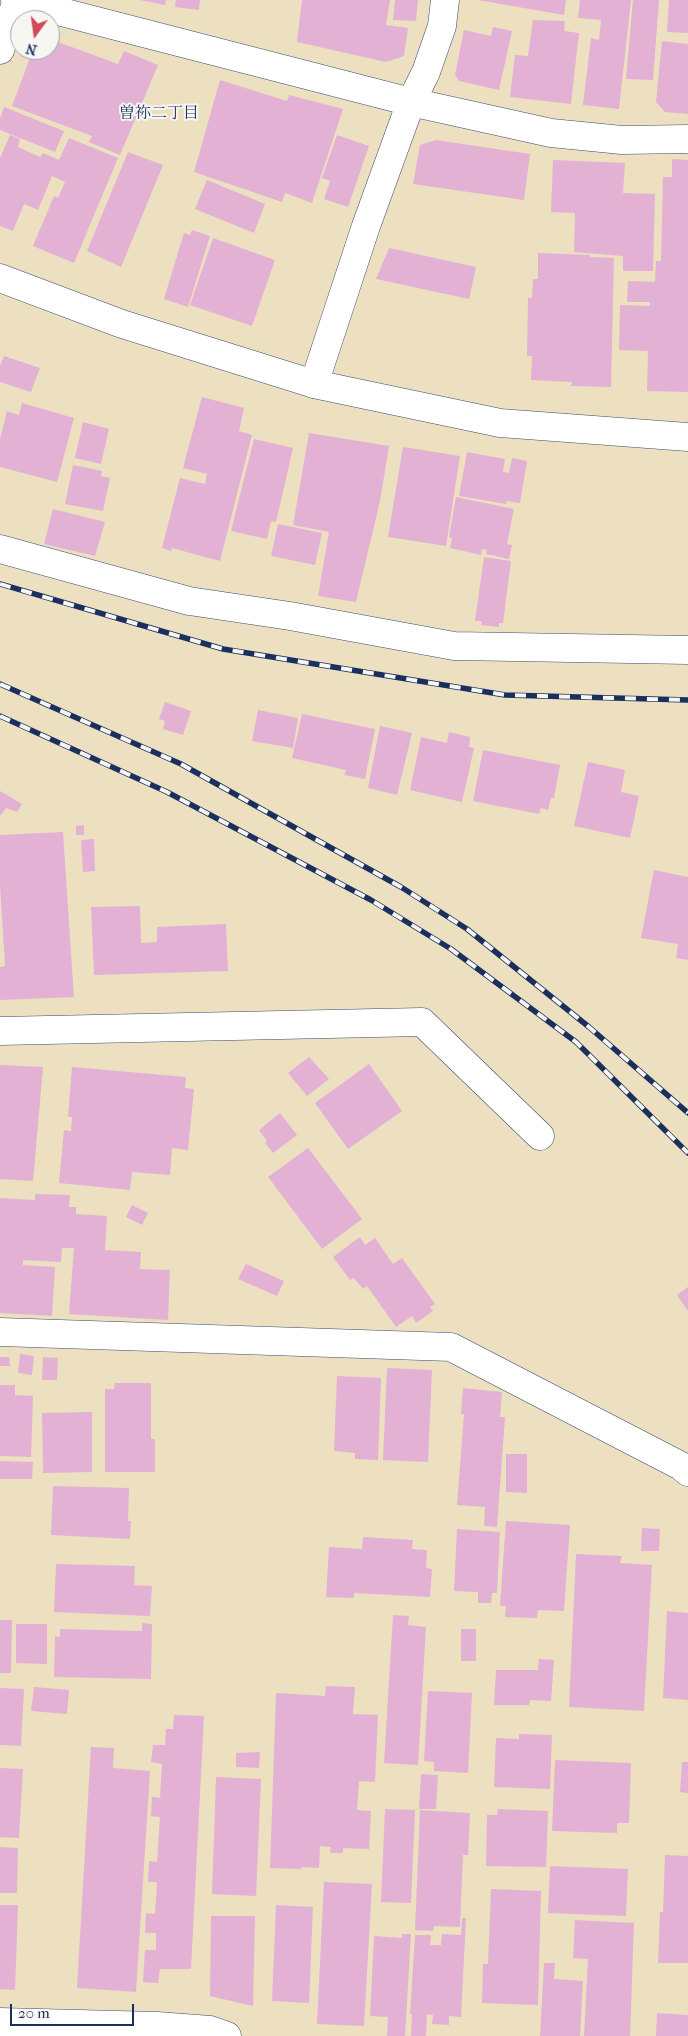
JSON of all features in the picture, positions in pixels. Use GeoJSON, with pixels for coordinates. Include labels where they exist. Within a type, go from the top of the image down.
{"type":"FeatureCollection","features":[{"type":"Feature","properties":{"kind":"street"},"geometry":{"type":"LineString","coordinates":[[0,50],[16,0],[411,102],[552,133],[622,140],[688,139]]}},
{"type":"Feature","properties":{"kind":"street"},"geometry":{"type":"LineString","coordinates":[[314,384],[366,226],[411,102],[426,72],[442,26],[445,0]]}},
{"type":"Feature","properties":{"kind":"street"},"geometry":{"type":"LineString","coordinates":[[1,282],[122,324],[314,384],[500,423],[688,437]]}},
{"type":"Feature","properties":{"kind":"street"},"geometry":{"type":"LineString","coordinates":[[0,549],[188,602],[290,616],[454,646],[688,650]]}},
{"type":"Feature","properties":{"kind":"street"},"geometry":{"type":"LineString","coordinates":[[0,1031],[422,1022],[540,1136]]}},
{"type":"Feature","properties":{"kind":"street"},"geometry":{"type":"LineString","coordinates":[[0,1332],[451,1347],[681,1466],[688,1472]]}},
{"type":"Feature","properties":{"kind":"street"},"geometry":{"type":"LineString","coordinates":[[0,2022],[157,2026],[210,2030],[227,2036]]}},
{"type":"Feature","properties":{"kind":"building"},"geometry":{"type":"Polygon","coordinates":[[[140,0],[166,0],[165,5],[140,0]]]}},
{"type":"Feature","properties":{"kind":"building"},"geometry":{"type":"Polygon","coordinates":[[[176,0],[200,0],[199,10],[175,7],[176,0]]]}},
{"type":"Feature","properties":{"kind":"building"},"geometry":{"type":"Polygon","coordinates":[[[302,0],[390,0],[386,25],[408,28],[404,56],[386,62],[297,42],[302,0]]]}},
{"type":"Feature","properties":{"kind":"building"},"geometry":{"type":"Polygon","coordinates":[[[395,0],[418,0],[416,21],[393,20],[395,0]]]}},
{"type":"Feature","properties":{"kind":"building"},"geometry":{"type":"Polygon","coordinates":[[[478,0],[566,0],[564,15],[478,0]]]}},
{"type":"Feature","properties":{"kind":"building"},"geometry":{"type":"Polygon","coordinates":[[[580,0],[631,0],[619,109],[583,105],[591,38],[599,40],[601,20],[578,18],[580,0]]]}},
{"type":"Feature","properties":{"kind":"building"},"geometry":{"type":"Polygon","coordinates":[[[633,0],[659,0],[653,80],[626,79],[633,0]]]}},
{"type":"Feature","properties":{"kind":"building"},"geometry":{"type":"Polygon","coordinates":[[[669,0],[688,0],[688,33],[667,32],[669,0]]]}},
{"type":"Feature","properties":{"kind":"building"},"geometry":{"type":"Polygon","coordinates":[[[533,20],[565,21],[564,31],[579,33],[571,104],[510,97],[515,55],[528,56],[533,20]]]}},
{"type":"Feature","properties":{"kind":"building"},"geometry":{"type":"Polygon","coordinates":[[[493,27],[512,31],[499,90],[459,81],[455,75],[464,30],[491,36],[493,27]]]}},
{"type":"Feature","properties":{"kind":"building"},"geometry":{"type":"Polygon","coordinates":[[[662,41],[688,44],[688,114],[665,112],[656,102],[662,41]]]}},
{"type":"Feature","properties":{"kind":"building"},"geometry":{"type":"Polygon","coordinates":[[[60,43],[118,64],[124,51],[158,65],[120,155],[89,142],[92,136],[12,106],[29,60],[60,60],[60,43]]]}},
{"type":"Feature","properties":{"kind":"building"},"geometry":{"type":"Polygon","coordinates":[[[220,80],[287,101],[289,95],[343,109],[312,203],[285,193],[282,202],[194,172],[220,80]]]}},
{"type":"Feature","properties":{"kind":"building"},"geometry":{"type":"Polygon","coordinates":[[[4,107],[64,131],[55,152],[0,130],[0,119],[4,107]]]}},
{"type":"Feature","properties":{"kind":"building"},"geometry":{"type":"Polygon","coordinates":[[[10,135],[20,139],[18,147],[40,157],[43,153],[59,160],[69,138],[118,158],[74,263],[33,246],[54,196],[58,198],[65,182],[52,176],[38,210],[24,204],[13,231],[0,226],[0,158],[10,135]]]}},
{"type":"Feature","properties":{"kind":"building"},"geometry":{"type":"Polygon","coordinates":[[[337,135],[369,146],[348,207],[324,199],[330,181],[322,178],[337,135]]]}},
{"type":"Feature","properties":{"kind":"building"},"geometry":{"type":"Polygon","coordinates":[[[436,140],[530,154],[524,200],[413,184],[420,145],[436,140]]]}},
{"type":"Feature","properties":{"kind":"building"},"geometry":{"type":"Polygon","coordinates":[[[128,152],[163,165],[121,267],[87,251],[128,152]]]}},
{"type":"Feature","properties":{"kind":"building"},"geometry":{"type":"Polygon","coordinates":[[[672,159],[688,160],[688,392],[647,391],[648,351],[619,350],[620,305],[650,306],[650,302],[627,302],[628,281],[655,282],[656,261],[661,261],[663,177],[672,177],[672,159]]]}},
{"type":"Feature","properties":{"kind":"building"},"geometry":{"type":"Polygon","coordinates":[[[553,160],[625,163],[623,193],[655,194],[653,271],[623,271],[623,256],[574,252],[575,213],[551,212],[553,160]]]}},
{"type":"Feature","properties":{"kind":"building"},"geometry":{"type":"Polygon","coordinates":[[[207,180],[265,204],[254,233],[195,209],[207,180]]]}},
{"type":"Feature","properties":{"kind":"building"},"geometry":{"type":"Polygon","coordinates":[[[192,230],[210,236],[188,307],[164,299],[184,233],[190,235],[192,230]]]}},
{"type":"Feature","properties":{"kind":"building"},"geometry":{"type":"Polygon","coordinates":[[[213,238],[275,260],[252,326],[190,305],[213,238]]]}},
{"type":"Feature","properties":{"kind":"building"},"geometry":{"type":"Polygon","coordinates":[[[389,248],[476,267],[469,299],[376,279],[389,248]]]}},
{"type":"Feature","properties":{"kind":"building"},"geometry":{"type":"Polygon","coordinates":[[[538,253],[614,258],[611,387],[571,386],[572,382],[531,380],[532,356],[527,356],[528,298],[532,298],[533,279],[538,279],[538,253]]]}},
{"type":"Feature","properties":{"kind":"building"},"geometry":{"type":"Polygon","coordinates":[[[4,356],[40,368],[31,392],[0,382],[0,366],[4,356]]]}},
{"type":"Feature","properties":{"kind":"building"},"geometry":{"type":"Polygon","coordinates":[[[202,397],[244,408],[239,431],[252,435],[220,561],[172,548],[171,551],[162,548],[180,478],[205,484],[207,474],[183,468],[202,397]]]}},
{"type":"Feature","properties":{"kind":"building"},"geometry":{"type":"Polygon","coordinates":[[[22,403],[74,418],[57,482],[0,467],[0,439],[7,411],[19,415],[22,403]]]}},
{"type":"Feature","properties":{"kind":"building"},"geometry":{"type":"Polygon","coordinates":[[[83,422],[109,429],[101,464],[75,458],[83,422]]]}},
{"type":"Feature","properties":{"kind":"building"},"geometry":{"type":"Polygon","coordinates":[[[309,433],[389,446],[380,501],[356,602],[318,596],[329,532],[293,525],[309,433]]]}},
{"type":"Feature","properties":{"kind":"building"},"geometry":{"type":"Polygon","coordinates":[[[254,439],[293,448],[276,522],[271,521],[267,539],[231,531],[254,439]]]}},
{"type":"Feature","properties":{"kind":"building"},"geometry":{"type":"Polygon","coordinates":[[[403,447],[460,456],[446,546],[388,537],[403,447]]]}},
{"type":"Feature","properties":{"kind":"building"},"geometry":{"type":"Polygon","coordinates":[[[467,452],[505,459],[503,472],[509,473],[512,458],[527,461],[520,503],[507,501],[506,504],[459,496],[467,452]]]}},
{"type":"Feature","properties":{"kind":"building"},"geometry":{"type":"Polygon","coordinates":[[[73,465],[102,471],[101,476],[110,478],[103,511],[65,504],[73,465]]]}},
{"type":"Feature","properties":{"kind":"building"},"geometry":{"type":"Polygon","coordinates":[[[456,497],[514,509],[507,544],[512,545],[509,559],[486,554],[487,550],[482,549],[481,555],[450,548],[452,538],[449,537],[456,497]]]}},
{"type":"Feature","properties":{"kind":"building"},"geometry":{"type":"Polygon","coordinates":[[[53,509],[105,522],[95,556],[44,544],[53,509]]]}},
{"type":"Feature","properties":{"kind":"building"},"geometry":{"type":"Polygon","coordinates":[[[278,524],[322,533],[315,565],[271,556],[278,524]]]}},
{"type":"Feature","properties":{"kind":"building"},"geometry":{"type":"Polygon","coordinates":[[[484,557],[511,561],[503,623],[499,623],[499,627],[481,625],[482,621],[475,621],[484,557]]]}},
{"type":"Feature","properties":{"kind":"building"},"geometry":{"type":"Polygon","coordinates":[[[165,702],[191,711],[183,735],[163,729],[165,721],[159,719],[165,702]]]}},
{"type":"Feature","properties":{"kind":"building"},"geometry":{"type":"Polygon","coordinates":[[[258,710],[298,718],[293,748],[252,741],[258,710]]]}},
{"type":"Feature","properties":{"kind":"building"},"geometry":{"type":"Polygon","coordinates":[[[302,714],[375,729],[365,779],[344,775],[346,770],[292,758],[302,714]]]}},
{"type":"Feature","properties":{"kind":"building"},"geometry":{"type":"Polygon","coordinates":[[[380,726],[412,733],[397,795],[368,788],[380,726]]]}},
{"type":"Feature","properties":{"kind":"building"},"geometry":{"type":"Polygon","coordinates":[[[449,732],[470,737],[469,747],[474,748],[462,802],[410,790],[421,737],[447,743],[449,732]]]}},
{"type":"Feature","properties":{"kind":"building"},"geometry":{"type":"Polygon","coordinates":[[[483,750],[560,765],[554,798],[551,798],[548,810],[541,808],[539,814],[473,801],[483,750]]]}},
{"type":"Feature","properties":{"kind":"building"},"geometry":{"type":"Polygon","coordinates":[[[588,762],[625,770],[621,792],[639,796],[630,838],[574,826],[588,762]]]}},
{"type":"Feature","properties":{"kind":"building"},"geometry":{"type":"Polygon","coordinates":[[[0,791],[22,804],[17,812],[6,808],[0,816],[0,791]]]}},
{"type":"Feature","properties":{"kind":"building"},"geometry":{"type":"Polygon","coordinates":[[[84,825],[84,835],[76,835],[76,826],[84,825]]]}},
{"type":"Feature","properties":{"kind":"building"},"geometry":{"type":"Polygon","coordinates":[[[63,832],[74,997],[0,1000],[0,967],[5,966],[0,886],[0,835],[63,832]]]}},
{"type":"Feature","properties":{"kind":"building"},"geometry":{"type":"Polygon","coordinates":[[[94,839],[95,871],[83,872],[81,840],[94,839]]]}},
{"type":"Feature","properties":{"kind":"building"},"geometry":{"type":"Polygon","coordinates":[[[654,870],[688,877],[688,960],[676,958],[678,944],[641,938],[654,870]]]}},
{"type":"Feature","properties":{"kind":"building"},"geometry":{"type":"Polygon","coordinates":[[[140,906],[141,943],[157,942],[157,927],[226,924],[228,971],[94,975],[91,907],[140,906]]]}},
{"type":"Feature","properties":{"kind":"building"},"geometry":{"type":"Polygon","coordinates":[[[309,1057],[329,1079],[307,1096],[288,1073],[309,1057]]]}},
{"type":"Feature","properties":{"kind":"building"},"geometry":{"type":"Polygon","coordinates":[[[369,1064],[402,1111],[348,1149],[315,1103],[369,1064]]]}},
{"type":"Feature","properties":{"kind":"building"},"geometry":{"type":"Polygon","coordinates":[[[0,1065],[43,1067],[33,1181],[0,1179],[0,1065]]]}},
{"type":"Feature","properties":{"kind":"building"},"geometry":{"type":"Polygon","coordinates":[[[72,1067],[186,1077],[185,1088],[194,1089],[188,1150],[172,1148],[170,1175],[132,1172],[130,1190],[59,1183],[64,1130],[71,1131],[72,1117],[68,1117],[72,1067]]]}},
{"type":"Feature","properties":{"kind":"building"},"geometry":{"type":"Polygon","coordinates":[[[280,1113],[297,1135],[273,1153],[265,1143],[267,1141],[259,1130],[280,1113]]]}},
{"type":"Feature","properties":{"kind":"building"},"geometry":{"type":"Polygon","coordinates":[[[308,1148],[362,1219],[322,1249],[268,1177],[308,1148]]]}},
{"type":"Feature","properties":{"kind":"building"},"geometry":{"type":"Polygon","coordinates":[[[35,1194],[70,1195],[69,1207],[76,1207],[76,1214],[107,1216],[105,1250],[141,1252],[140,1269],[170,1270],[168,1320],[69,1314],[74,1248],[62,1248],[61,1262],[23,1260],[23,1265],[55,1267],[52,1316],[0,1313],[0,1198],[35,1200],[35,1194]]]}},
{"type":"Feature","properties":{"kind":"building"},"geometry":{"type":"Polygon","coordinates":[[[132,1205],[148,1213],[142,1225],[126,1217],[132,1205]]]}},
{"type":"Feature","properties":{"kind":"building"},"geometry":{"type":"Polygon","coordinates":[[[360,1237],[365,1245],[375,1238],[393,1264],[402,1258],[435,1304],[430,1307],[433,1311],[416,1323],[412,1316],[396,1327],[367,1286],[363,1289],[354,1278],[350,1280],[333,1257],[360,1237]]]}},
{"type":"Feature","properties":{"kind":"building"},"geometry":{"type":"Polygon","coordinates":[[[246,1264],[284,1281],[277,1296],[238,1279],[246,1264]]]}},
{"type":"Feature","properties":{"kind":"building"},"geometry":{"type":"Polygon","coordinates":[[[688,1287],[688,1311],[677,1295],[688,1287]]]}},
{"type":"Feature","properties":{"kind":"building"},"geometry":{"type":"Polygon","coordinates":[[[20,1354],[34,1356],[32,1375],[18,1373],[20,1354]]]}},
{"type":"Feature","properties":{"kind":"building"},"geometry":{"type":"Polygon","coordinates":[[[0,1357],[9,1357],[10,1366],[0,1366],[0,1357]]]}},
{"type":"Feature","properties":{"kind":"building"},"geometry":{"type":"Polygon","coordinates":[[[43,1357],[58,1358],[57,1380],[42,1380],[43,1357]]]}},
{"type":"Feature","properties":{"kind":"building"},"geometry":{"type":"Polygon","coordinates":[[[387,1368],[432,1370],[428,1462],[383,1460],[387,1368]]]}},
{"type":"Feature","properties":{"kind":"building"},"geometry":{"type":"Polygon","coordinates":[[[337,1376],[381,1378],[378,1460],[355,1459],[355,1453],[334,1451],[337,1376]]]}},
{"type":"Feature","properties":{"kind":"building"},"geometry":{"type":"Polygon","coordinates":[[[115,1383],[151,1383],[151,1439],[155,1439],[155,1472],[105,1472],[105,1389],[114,1389],[115,1383]]]}},
{"type":"Feature","properties":{"kind":"building"},"geometry":{"type":"Polygon","coordinates":[[[0,1385],[15,1385],[15,1395],[33,1396],[31,1457],[0,1456],[0,1385]]]}},
{"type":"Feature","properties":{"kind":"building"},"geometry":{"type":"Polygon","coordinates":[[[463,1388],[502,1392],[500,1417],[505,1417],[497,1527],[484,1526],[485,1507],[457,1505],[464,1414],[461,1414],[463,1388]]]}},
{"type":"Feature","properties":{"kind":"building"},"geometry":{"type":"Polygon","coordinates":[[[92,1412],[92,1472],[43,1473],[42,1413],[92,1412]]]}},
{"type":"Feature","properties":{"kind":"building"},"geometry":{"type":"Polygon","coordinates":[[[506,1454],[527,1454],[527,1493],[506,1492],[506,1454]]]}},
{"type":"Feature","properties":{"kind":"building"},"geometry":{"type":"Polygon","coordinates":[[[0,1461],[33,1462],[32,1479],[0,1479],[0,1461]]]}},
{"type":"Feature","properties":{"kind":"building"},"geometry":{"type":"Polygon","coordinates":[[[53,1486],[129,1488],[128,1521],[131,1521],[130,1539],[51,1535],[53,1486]]]}},
{"type":"Feature","properties":{"kind":"building"},"geometry":{"type":"Polygon","coordinates":[[[506,1521],[570,1525],[564,1611],[538,1610],[537,1618],[505,1617],[506,1606],[500,1606],[506,1521]]]}},
{"type":"Feature","properties":{"kind":"building"},"geometry":{"type":"Polygon","coordinates":[[[642,1528],[660,1529],[659,1551],[641,1551],[642,1528]]]}},
{"type":"Feature","properties":{"kind":"building"},"geometry":{"type":"Polygon","coordinates":[[[457,1529],[500,1532],[497,1593],[492,1593],[491,1603],[478,1603],[478,1592],[454,1591],[457,1529]]]}},
{"type":"Feature","properties":{"kind":"building"},"geometry":{"type":"Polygon","coordinates":[[[363,1537],[413,1540],[412,1549],[427,1550],[426,1568],[432,1569],[430,1597],[354,1593],[354,1598],[326,1597],[329,1547],[362,1549],[363,1537]]]}},
{"type":"Feature","properties":{"kind":"building"},"geometry":{"type":"Polygon","coordinates":[[[576,1554],[622,1556],[620,1563],[652,1565],[644,1711],[569,1707],[576,1554]]]}},
{"type":"Feature","properties":{"kind":"building"},"geometry":{"type":"Polygon","coordinates":[[[56,1564],[135,1566],[134,1585],[152,1586],[150,1616],[54,1612],[56,1564]]]}},
{"type":"Feature","properties":{"kind":"building"},"geometry":{"type":"Polygon","coordinates":[[[667,1611],[688,1613],[688,1700],[663,1698],[667,1611]]]}},
{"type":"Feature","properties":{"kind":"building"},"geometry":{"type":"Polygon","coordinates":[[[393,1615],[409,1616],[408,1625],[426,1627],[418,1765],[384,1763],[393,1615]]]}},
{"type":"Feature","properties":{"kind":"building"},"geometry":{"type":"Polygon","coordinates":[[[0,1620],[12,1620],[11,1673],[0,1673],[0,1620]]]}},
{"type":"Feature","properties":{"kind":"building"},"geometry":{"type":"Polygon","coordinates":[[[142,1623],[152,1624],[151,1679],[54,1677],[55,1636],[60,1637],[60,1629],[142,1631],[142,1623]]]}},
{"type":"Feature","properties":{"kind":"building"},"geometry":{"type":"Polygon","coordinates":[[[16,1624],[47,1624],[47,1664],[16,1663],[16,1624]]]}},
{"type":"Feature","properties":{"kind":"building"},"geometry":{"type":"Polygon","coordinates":[[[461,1629],[476,1629],[476,1661],[461,1661],[461,1629]]]}},
{"type":"Feature","properties":{"kind":"building"},"geometry":{"type":"Polygon","coordinates":[[[539,1659],[554,1660],[551,1701],[530,1700],[529,1705],[494,1705],[496,1670],[538,1670],[539,1659]]]}},
{"type":"Feature","properties":{"kind":"building"},"geometry":{"type":"Polygon","coordinates":[[[326,1686],[355,1687],[353,1714],[378,1715],[375,1782],[359,1781],[357,1810],[371,1811],[369,1849],[343,1848],[343,1853],[330,1853],[331,1847],[320,1846],[319,1868],[270,1868],[276,1693],[325,1696],[326,1686]]]}},
{"type":"Feature","properties":{"kind":"building"},"geometry":{"type":"Polygon","coordinates":[[[34,1687],[69,1690],[67,1714],[31,1711],[34,1687]]]}},
{"type":"Feature","properties":{"kind":"building"},"geometry":{"type":"Polygon","coordinates":[[[0,1688],[24,1689],[21,1746],[0,1745],[0,1688]]]}},
{"type":"Feature","properties":{"kind":"building"},"geometry":{"type":"Polygon","coordinates":[[[428,1691],[472,1693],[468,1773],[434,1771],[434,1762],[424,1761],[428,1691]]]}},
{"type":"Feature","properties":{"kind":"building"},"geometry":{"type":"Polygon","coordinates":[[[174,1715],[204,1716],[191,1969],[160,1969],[158,1983],[143,1982],[145,1950],[156,1950],[156,1933],[145,1933],[146,1913],[155,1914],[157,1882],[148,1882],[149,1861],[157,1862],[160,1817],[151,1816],[152,1797],[160,1798],[162,1764],[151,1762],[153,1745],[165,1745],[166,1729],[173,1729],[174,1715]]]}},
{"type":"Feature","properties":{"kind":"building"},"geometry":{"type":"Polygon","coordinates":[[[519,1734],[552,1735],[550,1789],[494,1787],[496,1738],[519,1739],[519,1734]]]}},
{"type":"Feature","properties":{"kind":"building"},"geometry":{"type":"Polygon","coordinates":[[[91,1747],[114,1748],[113,1768],[150,1771],[136,1992],[77,1988],[91,1747]]]}},
{"type":"Feature","properties":{"kind":"building"},"geometry":{"type":"Polygon","coordinates":[[[260,1752],[259,1768],[236,1767],[236,1753],[260,1752]]]}},
{"type":"Feature","properties":{"kind":"building"},"geometry":{"type":"Polygon","coordinates":[[[555,1760],[631,1763],[629,1823],[617,1823],[617,1833],[552,1831],[555,1760]]]}},
{"type":"Feature","properties":{"kind":"building"},"geometry":{"type":"Polygon","coordinates":[[[682,1762],[688,1762],[688,1793],[680,1792],[682,1762]]]}},
{"type":"Feature","properties":{"kind":"building"},"geometry":{"type":"Polygon","coordinates":[[[0,1768],[23,1769],[19,1838],[0,1837],[0,1768]]]}},
{"type":"Feature","properties":{"kind":"building"},"geometry":{"type":"Polygon","coordinates":[[[421,1774],[438,1775],[436,1809],[419,1809],[421,1774]]]}},
{"type":"Feature","properties":{"kind":"building"},"geometry":{"type":"Polygon","coordinates":[[[216,1777],[261,1779],[256,1896],[212,1894],[216,1777]]]}},
{"type":"Feature","properties":{"kind":"building"},"geometry":{"type":"Polygon","coordinates":[[[385,1809],[415,1810],[411,1903],[381,1902],[385,1809]]]}},
{"type":"Feature","properties":{"kind":"building"},"geometry":{"type":"Polygon","coordinates":[[[498,1809],[548,1811],[546,1867],[486,1866],[487,1815],[497,1815],[498,1809]]]}},
{"type":"Feature","properties":{"kind":"building"},"geometry":{"type":"Polygon","coordinates":[[[420,1810],[470,1813],[468,1855],[463,1855],[460,1927],[434,1926],[433,1931],[415,1930],[420,1810]]]}},
{"type":"Feature","properties":{"kind":"building"},"geometry":{"type":"Polygon","coordinates":[[[0,1847],[18,1848],[17,1893],[0,1893],[0,1847]]]}},
{"type":"Feature","properties":{"kind":"building"},"geometry":{"type":"Polygon","coordinates":[[[665,1855],[688,1856],[688,1963],[658,1963],[660,1912],[663,1912],[665,1855]]]}},
{"type":"Feature","properties":{"kind":"building"},"geometry":{"type":"Polygon","coordinates":[[[550,1866],[628,1869],[626,1916],[548,1913],[550,1866]]]}},
{"type":"Feature","properties":{"kind":"building"},"geometry":{"type":"Polygon","coordinates":[[[324,1882],[372,1884],[364,2026],[317,2024],[324,1882]]]}},
{"type":"Feature","properties":{"kind":"building"},"geometry":{"type":"Polygon","coordinates":[[[491,1889],[541,1891],[538,2005],[482,2003],[483,1964],[488,1964],[491,1889]]]}},
{"type":"Feature","properties":{"kind":"building"},"geometry":{"type":"Polygon","coordinates":[[[0,1905],[18,1905],[15,1990],[0,1989],[0,1905]]]}},
{"type":"Feature","properties":{"kind":"building"},"geometry":{"type":"Polygon","coordinates":[[[276,1905],[313,1907],[309,2003],[272,2001],[276,1905]]]}},
{"type":"Feature","properties":{"kind":"building"},"geometry":{"type":"Polygon","coordinates":[[[211,1916],[255,1916],[253,2006],[210,1996],[211,1916]]]}},
{"type":"Feature","properties":{"kind":"building"},"geometry":{"type":"Polygon","coordinates":[[[462,1918],[466,1918],[461,2017],[449,2016],[449,2025],[432,2024],[433,2015],[427,2014],[426,2036],[411,2036],[412,2014],[410,2014],[415,1935],[431,1935],[430,1945],[441,1945],[442,1934],[461,1935],[462,1918]]]}},
{"type":"Feature","properties":{"kind":"building"},"geometry":{"type":"Polygon","coordinates":[[[575,1920],[634,1923],[630,2036],[584,2036],[588,1959],[573,1958],[575,1920]]]}},
{"type":"Feature","properties":{"kind":"building"},"geometry":{"type":"Polygon","coordinates":[[[402,1934],[411,1934],[405,2036],[387,2036],[388,2017],[370,2016],[374,1936],[402,1938],[402,1934]]]}},
{"type":"Feature","properties":{"kind":"building"},"geometry":{"type":"Polygon","coordinates":[[[544,1963],[555,1963],[554,1979],[583,1981],[580,2036],[540,2036],[544,1963]]]}},
{"type":"Feature","properties":{"kind":"building"},"geometry":{"type":"Polygon","coordinates":[[[657,2013],[688,2015],[688,2036],[656,2036],[657,2013]]]}},
{"type":"Feature","properties":{"kind":"railway"},"geometry":{"type":"LineString","coordinates":[[0,584],[223,649],[505,695],[688,700]]}},
{"type":"Feature","properties":{"kind":"railway"},"geometry":{"type":"LineString","coordinates":[[0,684],[181,764],[401,887],[467,929],[589,1027],[688,1113]]}},
{"type":"Feature","properties":{"kind":"railway"},"geometry":{"type":"LineString","coordinates":[[0,716],[167,792],[371,900],[451,949],[576,1042],[688,1153]]}},
{"type":"Feature","properties":{"kind":"district","name":"曽祢二丁目"},"geometry":{"type":"Point","coordinates":[159,114]}}]}
